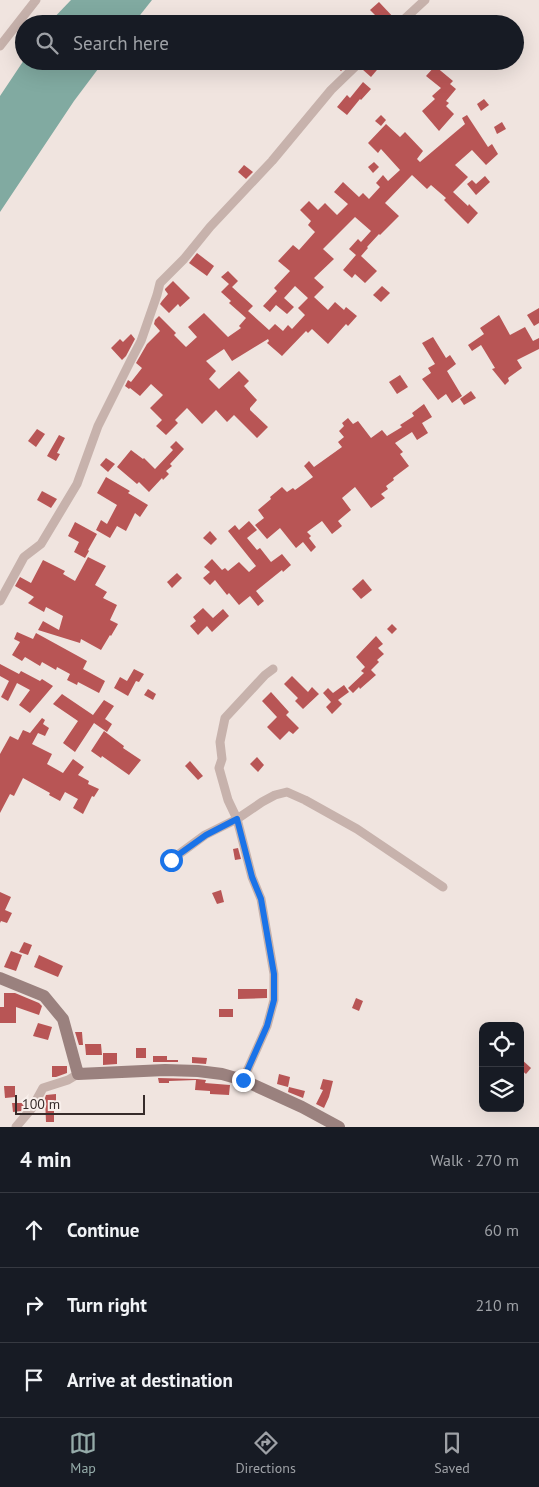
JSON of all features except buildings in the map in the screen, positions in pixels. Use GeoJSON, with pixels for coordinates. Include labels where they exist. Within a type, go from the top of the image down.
{"type":"FeatureCollection","features":[{"type":"Feature","properties":{"kind":"street"},"geometry":{"type":"LineString","coordinates":[[24,15],[36,0]]}},
{"type":"Feature","properties":{"kind":"street"},"geometry":{"type":"LineString","coordinates":[[409,15],[425,0]]}},
{"type":"Feature","properties":{"kind":"street"},"geometry":{"type":"LineString","coordinates":[[0,46],[15,27]]}},
{"type":"Feature","properties":{"kind":"street"},"geometry":{"type":"LineString","coordinates":[[0,601],[24,557],[41,544],[77,484],[98,426],[142,341],[160,283],[272,161],[331,90],[351,70]]}},
{"type":"Feature","properties":{"kind":"street"},"geometry":{"type":"LineString","coordinates":[[243,1080],[267,1026],[274,1000],[274,974],[261,899],[252,877],[237,819],[228,800],[219,768],[222,759],[220,742],[225,718],[264,675],[272,670]]}},
{"type":"Feature","properties":{"kind":"street"},"geometry":{"type":"LineString","coordinates":[[171,860],[206,835],[237,819],[262,802],[275,795],[287,792],[357,829],[443,887]]}},
{"type":"Feature","properties":{"kind":"street"},"geometry":{"type":"LineString","coordinates":[[0,978],[44,996],[63,1019],[78,1074]]}},
{"type":"Feature","properties":{"kind":"street"},"geometry":{"type":"LineString","coordinates":[[16,1127],[32,1108],[43,1088],[68,1080],[78,1074],[165,1070],[222,1074],[243,1080],[302,1107],[339,1127]]}},
{"type":"Feature","properties":{"kind":"water"},"geometry":{"type":"Polygon","coordinates":[[[71,0],[152,0],[140,15],[57,15],[71,0]]]}},
{"type":"Feature","properties":{"kind":"water"},"geometry":{"type":"Polygon","coordinates":[[[17,70],[97,70],[74,101],[0,212],[0,96],[17,70]]]}},
{"type":"Feature","properties":{"kind":"route"},"geometry":{"type":"LineString","coordinates":[[171,860],[206,835],[237,819],[246,857],[261,899],[274,974],[274,1000],[267,1026],[243,1080]]}}]}
